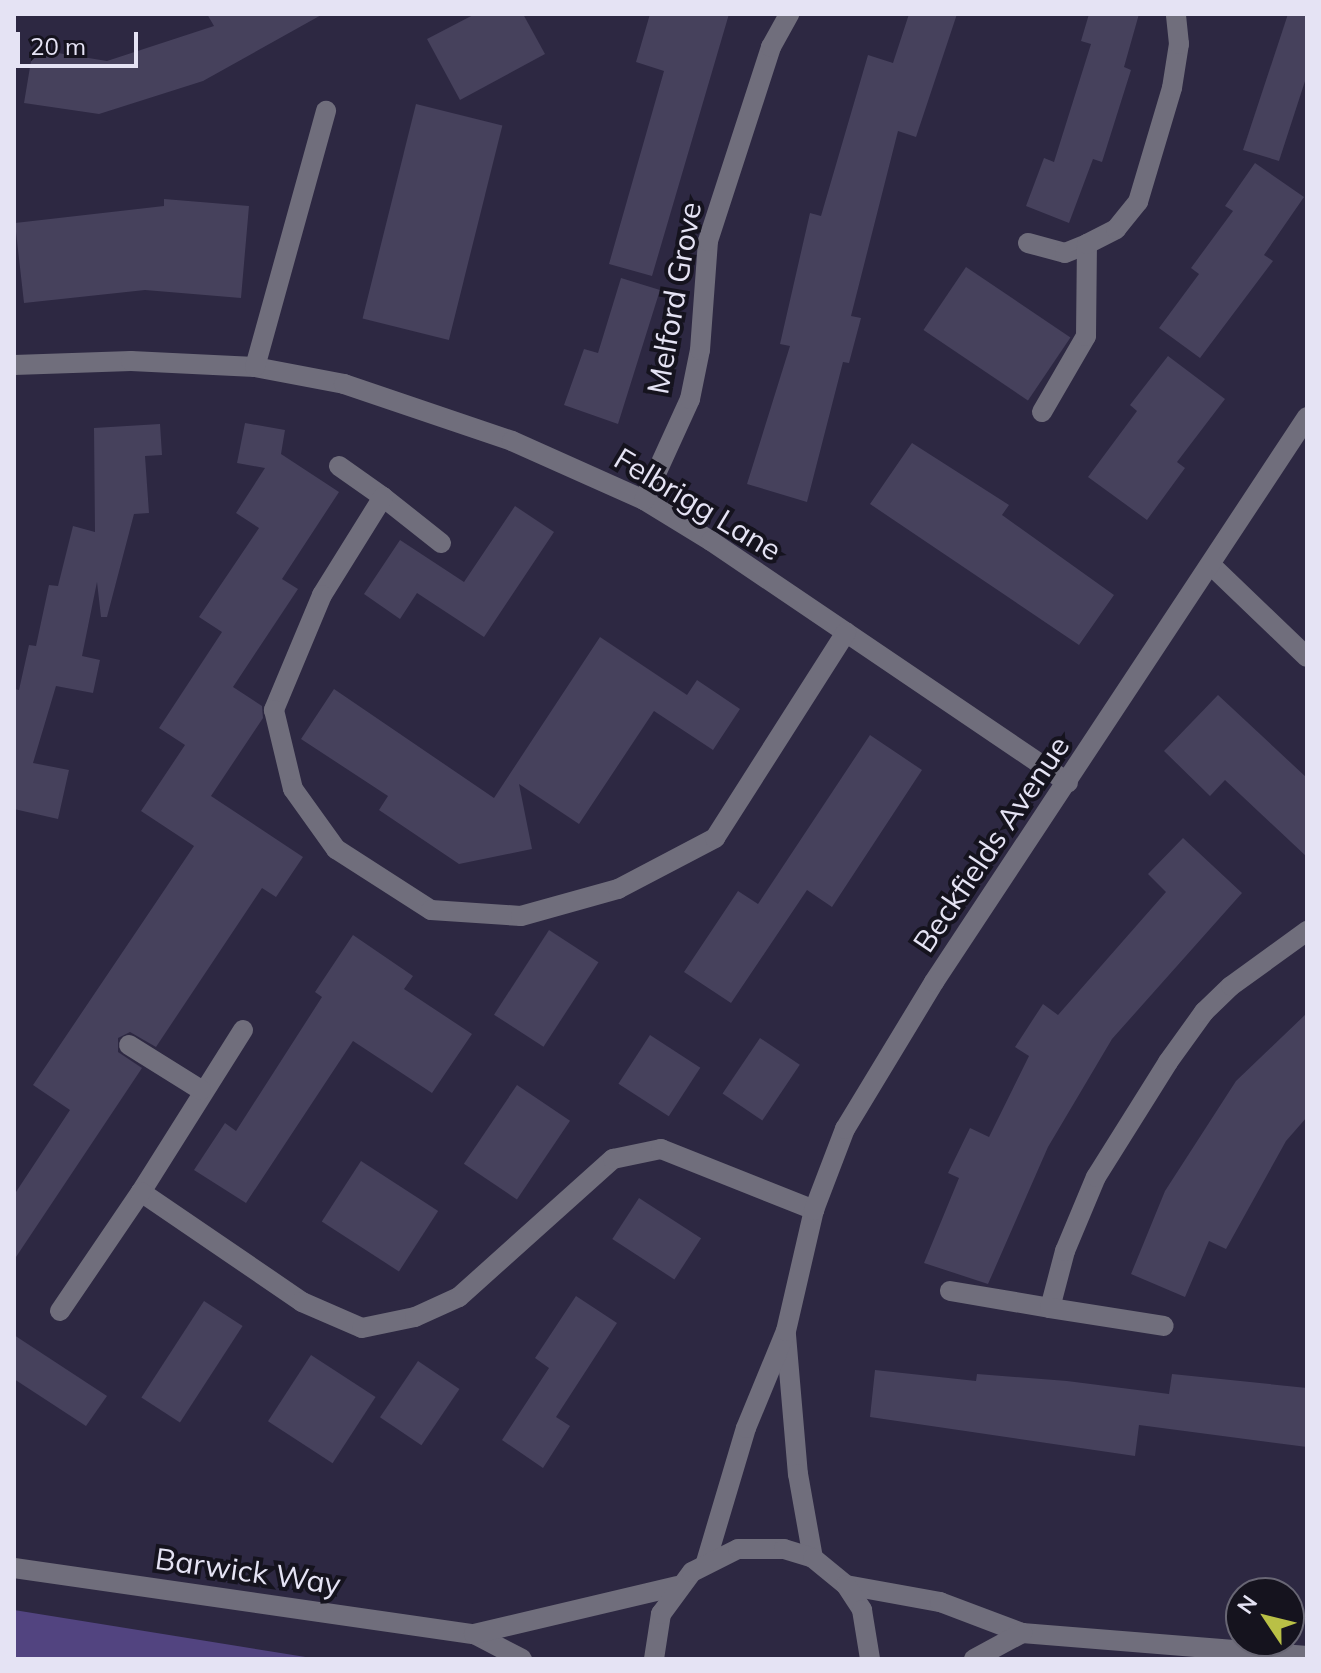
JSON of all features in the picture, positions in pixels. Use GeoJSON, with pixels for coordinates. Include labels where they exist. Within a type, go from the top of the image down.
{"type":"FeatureCollection","features":[{"type":"Feature","properties":{"kind":"street","name":"Melford Grove"},"geometry":{"type":"LineString","coordinates":[[644,500],[690,399],[700,350],[708,241],[771,47],[789,14]]}},
{"type":"Feature","properties":{"kind":"street"},"geometry":{"type":"LineString","coordinates":[[1028,243],[1065,253],[1116,229],[1138,202],[1172,88],[1179,44],[1176,14]]}},
{"type":"Feature","properties":{"kind":"street"},"geometry":{"type":"LineString","coordinates":[[255,367],[326,111]]}},
{"type":"Feature","properties":{"kind":"street"},"geometry":{"type":"LineString","coordinates":[[1042,412],[1086,336],[1087,244]]}},
{"type":"Feature","properties":{"kind":"street","name":"Felbrigg Lane"},"geometry":{"type":"LineString","coordinates":[[14,365],[131,361],[255,367],[344,384],[421,407],[644,500],[1068,783]]}},
{"type":"Feature","properties":{"kind":"street","name":"Beckfields Avenue"},"geometry":{"type":"LineString","coordinates":[[706,1562],[746,1428],[786,1331],[814,1210],[845,1129],[884,1060],[1213,567],[1307,417]]}},
{"type":"Feature","properties":{"kind":"street"},"geometry":{"type":"LineString","coordinates":[[339,466],[441,543]]}},
{"type":"Feature","properties":{"kind":"street"},"geometry":{"type":"LineString","coordinates":[[383,497],[322,595],[274,710],[293,789],[336,849],[431,910],[521,916],[618,889],[715,838],[846,632]]}},
{"type":"Feature","properties":{"kind":"street"},"geometry":{"type":"LineString","coordinates":[[1213,567],[1307,657]]}},
{"type":"Feature","properties":{"kind":"street"},"geometry":{"type":"LineString","coordinates":[[1050,1308],[1065,1251],[1096,1177],[1168,1062],[1204,1012],[1231,986],[1307,931]]}},
{"type":"Feature","properties":{"kind":"street"},"geometry":{"type":"LineString","coordinates":[[60,1311],[141,1192],[201,1090],[243,1030]]}},
{"type":"Feature","properties":{"kind":"street"},"geometry":{"type":"LineString","coordinates":[[129,1045],[201,1090]]}},
{"type":"Feature","properties":{"kind":"street"},"geometry":{"type":"LineString","coordinates":[[141,1192],[302,1302],[362,1328],[415,1317],[459,1297],[613,1159],[661,1149],[814,1210]]}},
{"type":"Feature","properties":{"kind":"street"},"geometry":{"type":"LineString","coordinates":[[950,1291],[1164,1326]]}},
{"type":"Feature","properties":{"kind":"street","name":"Beckfields Avenue"},"geometry":{"type":"LineString","coordinates":[[786,1331],[798,1474],[813,1558]]}},
{"type":"Feature","properties":{"kind":"street"},"geometry":{"type":"LineString","coordinates":[[654,1659],[661,1614],[677,1586],[706,1562],[738,1549],[784,1549],[813,1558],[846,1585],[862,1610],[870,1659]]}},
{"type":"Feature","properties":{"kind":"street","name":"Barwick Way"},"geometry":{"type":"LineString","coordinates":[[14,1568],[474,1634],[522,1659]]}},
{"type":"Feature","properties":{"kind":"street"},"geometry":{"type":"LineString","coordinates":[[846,1585],[940,1602],[1022,1633],[1307,1656]]}},
{"type":"Feature","properties":{"kind":"street","name":"Barwick Way"},"geometry":{"type":"LineString","coordinates":[[474,1634],[677,1586]]}},
{"type":"Feature","properties":{"kind":"street"},"geometry":{"type":"LineString","coordinates":[[974,1659],[1022,1633]]}},
{"type":"Feature","properties":{"kind":"shaded area"},"geometry":{"type":"Polygon","coordinates":[[[14,1610],[318,1659],[14,1659],[14,1610]]]}},
{"type":"Feature","properties":{"kind":"building"},"geometry":{"type":"Polygon","coordinates":[[[207,14],[323,14],[203,81],[99,114],[24,103],[33,49],[107,61],[214,26],[207,14]]]}},
{"type":"Feature","properties":{"kind":"building"},"geometry":{"type":"Polygon","coordinates":[[[475,14],[523,14],[545,54],[460,100],[427,39],[475,14]]]}},
{"type":"Feature","properties":{"kind":"building"},"geometry":{"type":"Polygon","coordinates":[[[650,14],[729,14],[652,276],[609,264],[664,71],[636,62],[650,14]]]}},
{"type":"Feature","properties":{"kind":"building"},"geometry":{"type":"Polygon","coordinates":[[[909,14],[957,14],[916,137],[898,131],[851,316],[861,318],[849,363],[843,362],[807,502],[747,484],[790,346],[780,344],[810,213],[821,216],[868,55],[893,63],[909,14]]]}},
{"type":"Feature","properties":{"kind":"building"},"geometry":{"type":"Polygon","coordinates":[[[1089,14],[1139,14],[1124,67],[1131,70],[1102,162],[1093,159],[1069,223],[1026,206],[1044,158],[1054,162],[1091,44],[1081,41],[1089,14]]]}},
{"type":"Feature","properties":{"kind":"building"},"geometry":{"type":"Polygon","coordinates":[[[1288,14],[1307,14],[1307,75],[1279,161],[1243,150],[1288,14]]]}},
{"type":"Feature","properties":{"kind":"building"},"geometry":{"type":"Polygon","coordinates":[[[416,104],[502,126],[449,340],[363,318],[416,104]]]}},
{"type":"Feature","properties":{"kind":"building"},"geometry":{"type":"Polygon","coordinates":[[[1255,163],[1304,197],[1264,255],[1273,261],[1200,358],[1159,328],[1199,274],[1191,268],[1233,211],[1225,206],[1255,163]]]}},
{"type":"Feature","properties":{"kind":"building"},"geometry":{"type":"Polygon","coordinates":[[[164,199],[249,206],[241,298],[145,290],[24,303],[15,223],[164,206],[164,199]]]}},
{"type":"Feature","properties":{"kind":"building"},"geometry":{"type":"Polygon","coordinates":[[[966,267],[1070,337],[1028,400],[924,330],[966,267]]]}},
{"type":"Feature","properties":{"kind":"building"},"geometry":{"type":"Polygon","coordinates":[[[621,278],[660,290],[618,424],[564,405],[584,349],[598,353],[621,278]]]}},
{"type":"Feature","properties":{"kind":"building"},"geometry":{"type":"Polygon","coordinates":[[[1168,356],[1225,399],[1177,462],[1185,468],[1147,520],[1088,477],[1137,411],[1130,405],[1168,356]]]}},
{"type":"Feature","properties":{"kind":"building"},"geometry":{"type":"Polygon","coordinates":[[[245,423],[285,430],[281,454],[339,492],[282,579],[298,589],[233,687],[262,706],[263,718],[211,796],[303,857],[276,897],[262,888],[156,1047],[130,1032],[118,1038],[118,1052],[142,1068],[14,1260],[14,1195],[70,1110],[33,1085],[194,846],[141,811],[185,745],[159,728],[222,632],[199,617],[259,528],[236,513],[265,468],[237,463],[245,423]]]}},
{"type":"Feature","properties":{"kind":"building"},"geometry":{"type":"Polygon","coordinates":[[[160,424],[162,455],[145,456],[149,513],[134,514],[107,617],[101,617],[97,582],[82,656],[100,660],[93,693],[56,686],[33,763],[69,770],[58,819],[14,809],[14,689],[19,690],[29,645],[36,646],[49,585],[58,586],[73,526],[95,532],[94,428],[160,424]]]}},
{"type":"Feature","properties":{"kind":"building"},"geometry":{"type":"Polygon","coordinates":[[[912,443],[1009,505],[1002,515],[1114,595],[1079,645],[870,504],[912,443]]]}},
{"type":"Feature","properties":{"kind":"building"},"geometry":{"type":"Polygon","coordinates":[[[515,506],[554,532],[484,637],[417,593],[400,619],[364,594],[400,540],[464,582],[515,506]]]}},
{"type":"Feature","properties":{"kind":"building"},"geometry":{"type":"Polygon","coordinates":[[[600,637],[687,695],[697,680],[740,709],[713,750],[654,711],[579,824],[519,784],[532,849],[459,864],[379,810],[388,796],[301,739],[334,689],[494,798],[600,637]]]}},
{"type":"Feature","properties":{"kind":"building"},"geometry":{"type":"Polygon","coordinates":[[[1218,695],[1307,778],[1307,857],[1225,780],[1210,796],[1164,751],[1218,695]]]}},
{"type":"Feature","properties":{"kind":"building"},"geometry":{"type":"Polygon","coordinates":[[[870,735],[922,770],[832,907],[807,890],[731,1003],[684,972],[738,891],[758,904],[870,735]]]}},
{"type":"Feature","properties":{"kind":"building"},"geometry":{"type":"Polygon","coordinates":[[[1183,838],[1242,893],[1112,1039],[1048,1147],[988,1284],[924,1263],[959,1178],[948,1173],[970,1128],[989,1137],[1029,1056],[1015,1047],[1043,1004],[1058,1015],[1166,892],[1148,874],[1183,838]]]}},
{"type":"Feature","properties":{"kind":"building"},"geometry":{"type":"Polygon","coordinates":[[[549,930],[598,962],[543,1047],[494,1015],[549,930]]]}},
{"type":"Feature","properties":{"kind":"building"},"geometry":{"type":"Polygon","coordinates":[[[353,935],[413,976],[404,989],[472,1034],[432,1093],[353,1041],[246,1203],[194,1170],[225,1123],[236,1131],[322,997],[315,992],[353,935]]]}},
{"type":"Feature","properties":{"kind":"building"},"geometry":{"type":"Polygon","coordinates":[[[1307,1013],[1307,1117],[1286,1141],[1226,1249],[1209,1241],[1185,1297],[1131,1274],[1165,1191],[1236,1081],[1307,1013]]]}},
{"type":"Feature","properties":{"kind":"building"},"geometry":{"type":"Polygon","coordinates":[[[650,1035],[700,1068],[669,1116],[618,1084],[650,1035]]]}},
{"type":"Feature","properties":{"kind":"building"},"geometry":{"type":"Polygon","coordinates":[[[760,1038],[800,1065],[762,1120],[723,1094],[760,1038]]]}},
{"type":"Feature","properties":{"kind":"building"},"geometry":{"type":"Polygon","coordinates":[[[517,1085],[570,1121],[517,1200],[464,1164],[517,1085]]]}},
{"type":"Feature","properties":{"kind":"building"},"geometry":{"type":"Polygon","coordinates":[[[361,1161],[438,1211],[399,1271],[322,1221],[361,1161]]]}},
{"type":"Feature","properties":{"kind":"building"},"geometry":{"type":"Polygon","coordinates":[[[639,1198],[701,1238],[674,1279],[612,1239],[639,1198]]]}},
{"type":"Feature","properties":{"kind":"building"},"geometry":{"type":"Polygon","coordinates":[[[576,1296],[617,1323],[556,1417],[570,1426],[543,1468],[502,1440],[549,1368],[535,1358],[576,1296]]]}},
{"type":"Feature","properties":{"kind":"building"},"geometry":{"type":"Polygon","coordinates":[[[204,1301],[243,1326],[180,1423],[141,1397],[204,1301]]]}},
{"type":"Feature","properties":{"kind":"building"},"geometry":{"type":"Polygon","coordinates":[[[14,1335],[107,1396],[86,1426],[14,1379],[14,1335]]]}},
{"type":"Feature","properties":{"kind":"building"},"geometry":{"type":"Polygon","coordinates":[[[311,1355],[376,1397],[333,1463],[268,1421],[311,1355]]]}},
{"type":"Feature","properties":{"kind":"building"},"geometry":{"type":"Polygon","coordinates":[[[418,1361],[459,1389],[421,1445],[380,1417],[418,1361]]]}},
{"type":"Feature","properties":{"kind":"building"},"geometry":{"type":"Polygon","coordinates":[[[875,1370],[976,1381],[977,1374],[1067,1381],[1169,1394],[1172,1374],[1307,1388],[1307,1447],[1139,1425],[1135,1456],[870,1417],[875,1370]]]}}]}
